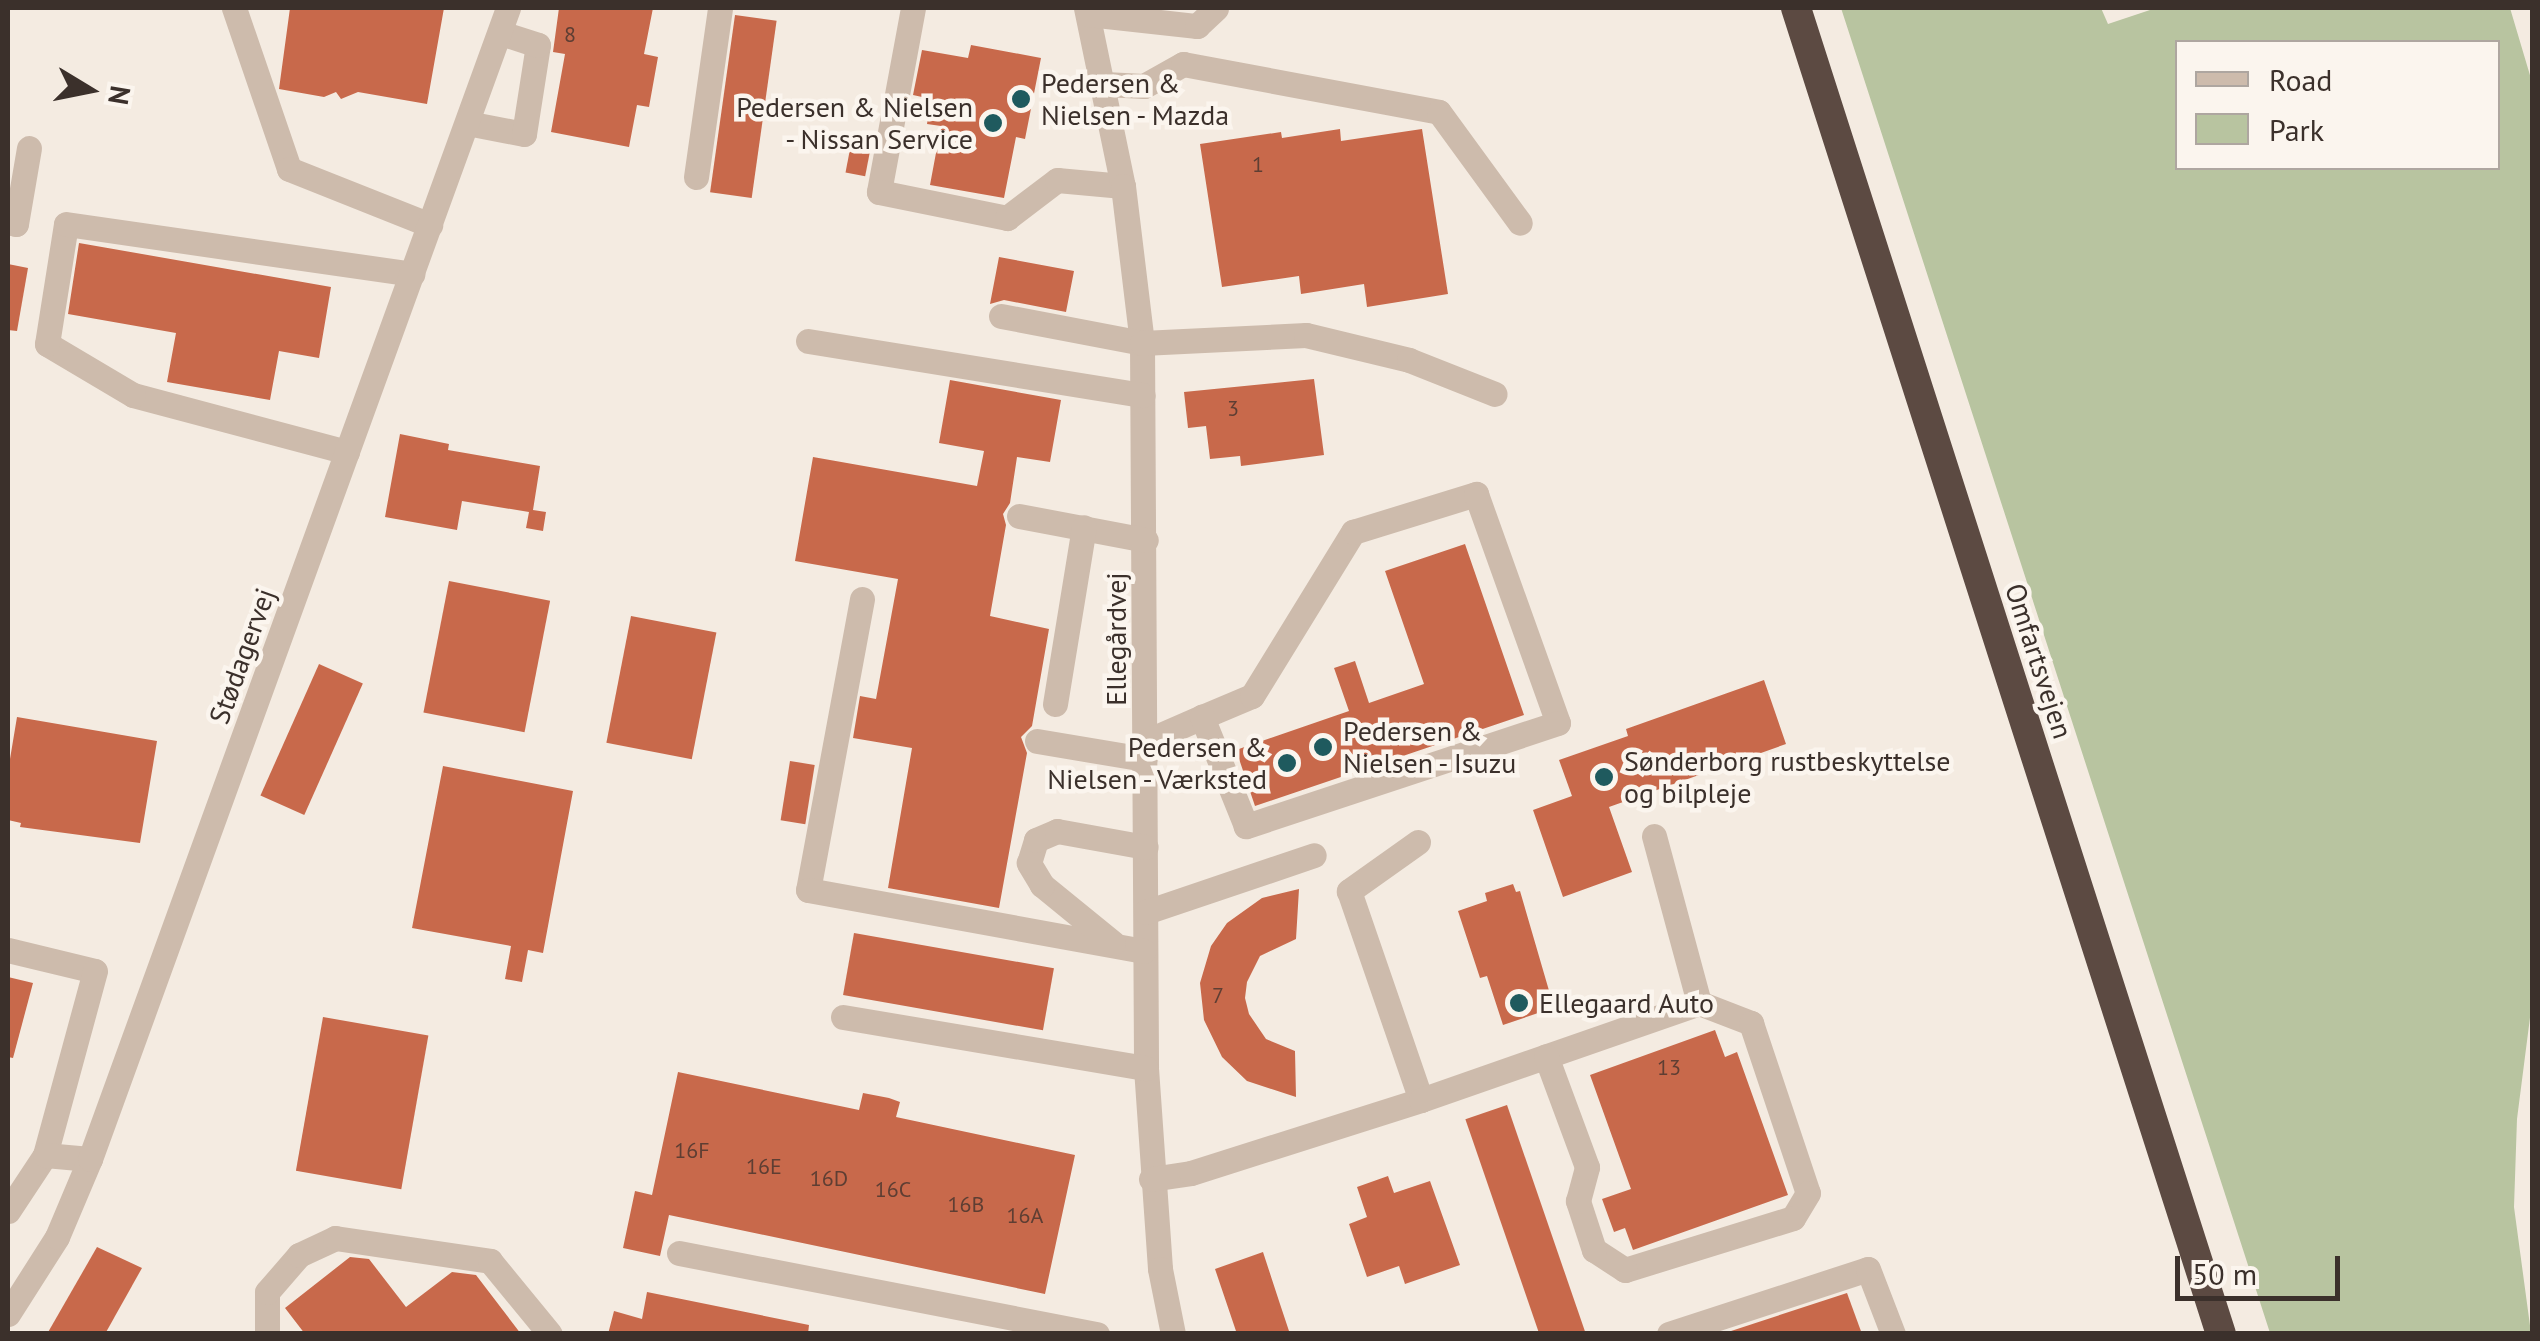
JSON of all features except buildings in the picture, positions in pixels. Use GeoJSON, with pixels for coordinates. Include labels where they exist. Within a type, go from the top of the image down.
{"type":"FeatureCollection","features":[{"type":"Feature","properties":{"kind":"highway","name":"Omfartsvejen"},"geometry":{"type":"LineString","coordinates":[[1796,8],[2220,1334]]}},
{"type":"Feature","properties":{"kind":"street"},"geometry":{"type":"LineString","coordinates":[[234,8],[289,169],[430,225]]}},
{"type":"Feature","properties":{"kind":"street","name":"Stødagervej"},"geometry":{"type":"LineString","coordinates":[[8,1314],[57,1237],[90,1159],[508,8]]}},
{"type":"Feature","properties":{"kind":"street"},"geometry":{"type":"LineString","coordinates":[[696,176],[720,8]]}},
{"type":"Feature","properties":{"kind":"street"},"geometry":{"type":"LineString","coordinates":[[912,8],[878,192],[1007,218],[1057,180],[1123,186]]}},
{"type":"Feature","properties":{"kind":"street"},"geometry":{"type":"LineString","coordinates":[[1087,10],[1197,26],[1216,8]]}},
{"type":"Feature","properties":{"kind":"street","name":"Ellegårdvej"},"geometry":{"type":"LineString","coordinates":[[1087,10],[1123,186],[1142,343],[1146,1068],[1151,1179],[1160,1269],[1172,1334]]}},
{"type":"Feature","properties":{"kind":"street"},"geometry":{"type":"LineString","coordinates":[[467,123],[524,134],[538,45],[500,33]]}},
{"type":"Feature","properties":{"kind":"street"},"geometry":{"type":"LineString","coordinates":[[1104,84],[1144,86],[1183,64],[1438,112],[1520,224]]}},
{"type":"Feature","properties":{"kind":"street"},"geometry":{"type":"LineString","coordinates":[[8,222],[16,224],[28,148]]}},
{"type":"Feature","properties":{"kind":"street"},"geometry":{"type":"LineString","coordinates":[[347,452],[134,395],[47,344],[66,224],[412,274]]}},
{"type":"Feature","properties":{"kind":"street"},"geometry":{"type":"LineString","coordinates":[[1001,316],[1142,343],[1306,336],[1408,360],[1495,394]]}},
{"type":"Feature","properties":{"kind":"street"},"geometry":{"type":"LineString","coordinates":[[808,341],[1143,394]]}},
{"type":"Feature","properties":{"kind":"street"},"geometry":{"type":"LineString","coordinates":[[1037,741],[1146,750],[1202,717],[1252,696],[1353,532],[1476,494],[1558,722],[1246,826],[1202,717]]}},
{"type":"Feature","properties":{"kind":"street"},"geometry":{"type":"LineString","coordinates":[[1018,516],[1146,540]]}},
{"type":"Feature","properties":{"kind":"street"},"geometry":{"type":"LineString","coordinates":[[1055,704],[1084,527]]}},
{"type":"Feature","properties":{"kind":"street"},"geometry":{"type":"LineString","coordinates":[[862,599],[808,890],[1144,952]]}},
{"type":"Feature","properties":{"kind":"street"},"geometry":{"type":"LineString","coordinates":[[1117,946],[1042,885],[1029,863],[1036,840],[1057,831],[1146,848]]}},
{"type":"Feature","properties":{"kind":"street"},"geometry":{"type":"LineString","coordinates":[[1654,836],[1699,1003]]}},
{"type":"Feature","properties":{"kind":"street"},"geometry":{"type":"LineString","coordinates":[[1418,842],[1349,891],[1421,1100]]}},
{"type":"Feature","properties":{"kind":"street"},"geometry":{"type":"LineString","coordinates":[[1146,912],[1314,854]]}},
{"type":"Feature","properties":{"kind":"street"},"geometry":{"type":"LineString","coordinates":[[8,950],[95,972],[45,1154],[8,1211]]}},
{"type":"Feature","properties":{"kind":"street"},"geometry":{"type":"LineString","coordinates":[[1151,1179],[1191,1173],[1421,1100],[1546,1056],[1699,1003],[1751,1023],[1808,1193],[1793,1218],[1626,1270],[1594,1250],[1578,1201],[1586,1167],[1546,1056]]}},
{"type":"Feature","properties":{"kind":"street"},"geometry":{"type":"LineString","coordinates":[[843,1017],[1146,1068]]}},
{"type":"Feature","properties":{"kind":"street"},"geometry":{"type":"LineString","coordinates":[[45,1154],[90,1159]]}},
{"type":"Feature","properties":{"kind":"street"},"geometry":{"type":"LineString","coordinates":[[267,1334],[266,1292],[299,1255],[335,1238],[490,1262],[550,1334]]}},
{"type":"Feature","properties":{"kind":"street"},"geometry":{"type":"LineString","coordinates":[[679,1253],[1097,1334]]}},
{"type":"Feature","properties":{"kind":"street"},"geometry":{"type":"LineString","coordinates":[[1670,1334],[1868,1270],[1893,1334]]}},
{"type":"Feature","properties":{"kind":"green space"},"geometry":{"type":"Polygon","coordinates":[[[1841,8],[2101,8],[2108,24],[2156,8],[2510,8],[2532,82],[2532,1002],[2517,1119],[2514,1207],[2531,1333],[2270,1333],[1841,8]]]}},
{"type":"Feature","properties":{"kind":"place","name":"Pedersen & Nielsen - Mazda"},"geometry":{"type":"Point","coordinates":[1021,99]}},
{"type":"Feature","properties":{"kind":"place","name":"Pedersen & Nielsen - Nissan Service"},"geometry":{"type":"Point","coordinates":[993,123]}},
{"type":"Feature","properties":{"kind":"place","name":"Pedersen & Nielsen - Isuzu"},"geometry":{"type":"Point","coordinates":[1323,747]}},
{"type":"Feature","properties":{"kind":"place","name":"Pedersen & Nielsen - Værksted"},"geometry":{"type":"Point","coordinates":[1287,763]}},
{"type":"Feature","properties":{"kind":"place","name":"Sønderborg rustbeskyttelse og bilpleje"},"geometry":{"type":"Point","coordinates":[1604,777]}},
{"type":"Feature","properties":{"kind":"place","name":"Ellegaard Auto"},"geometry":{"type":"Point","coordinates":[1519,1003]}}]}
